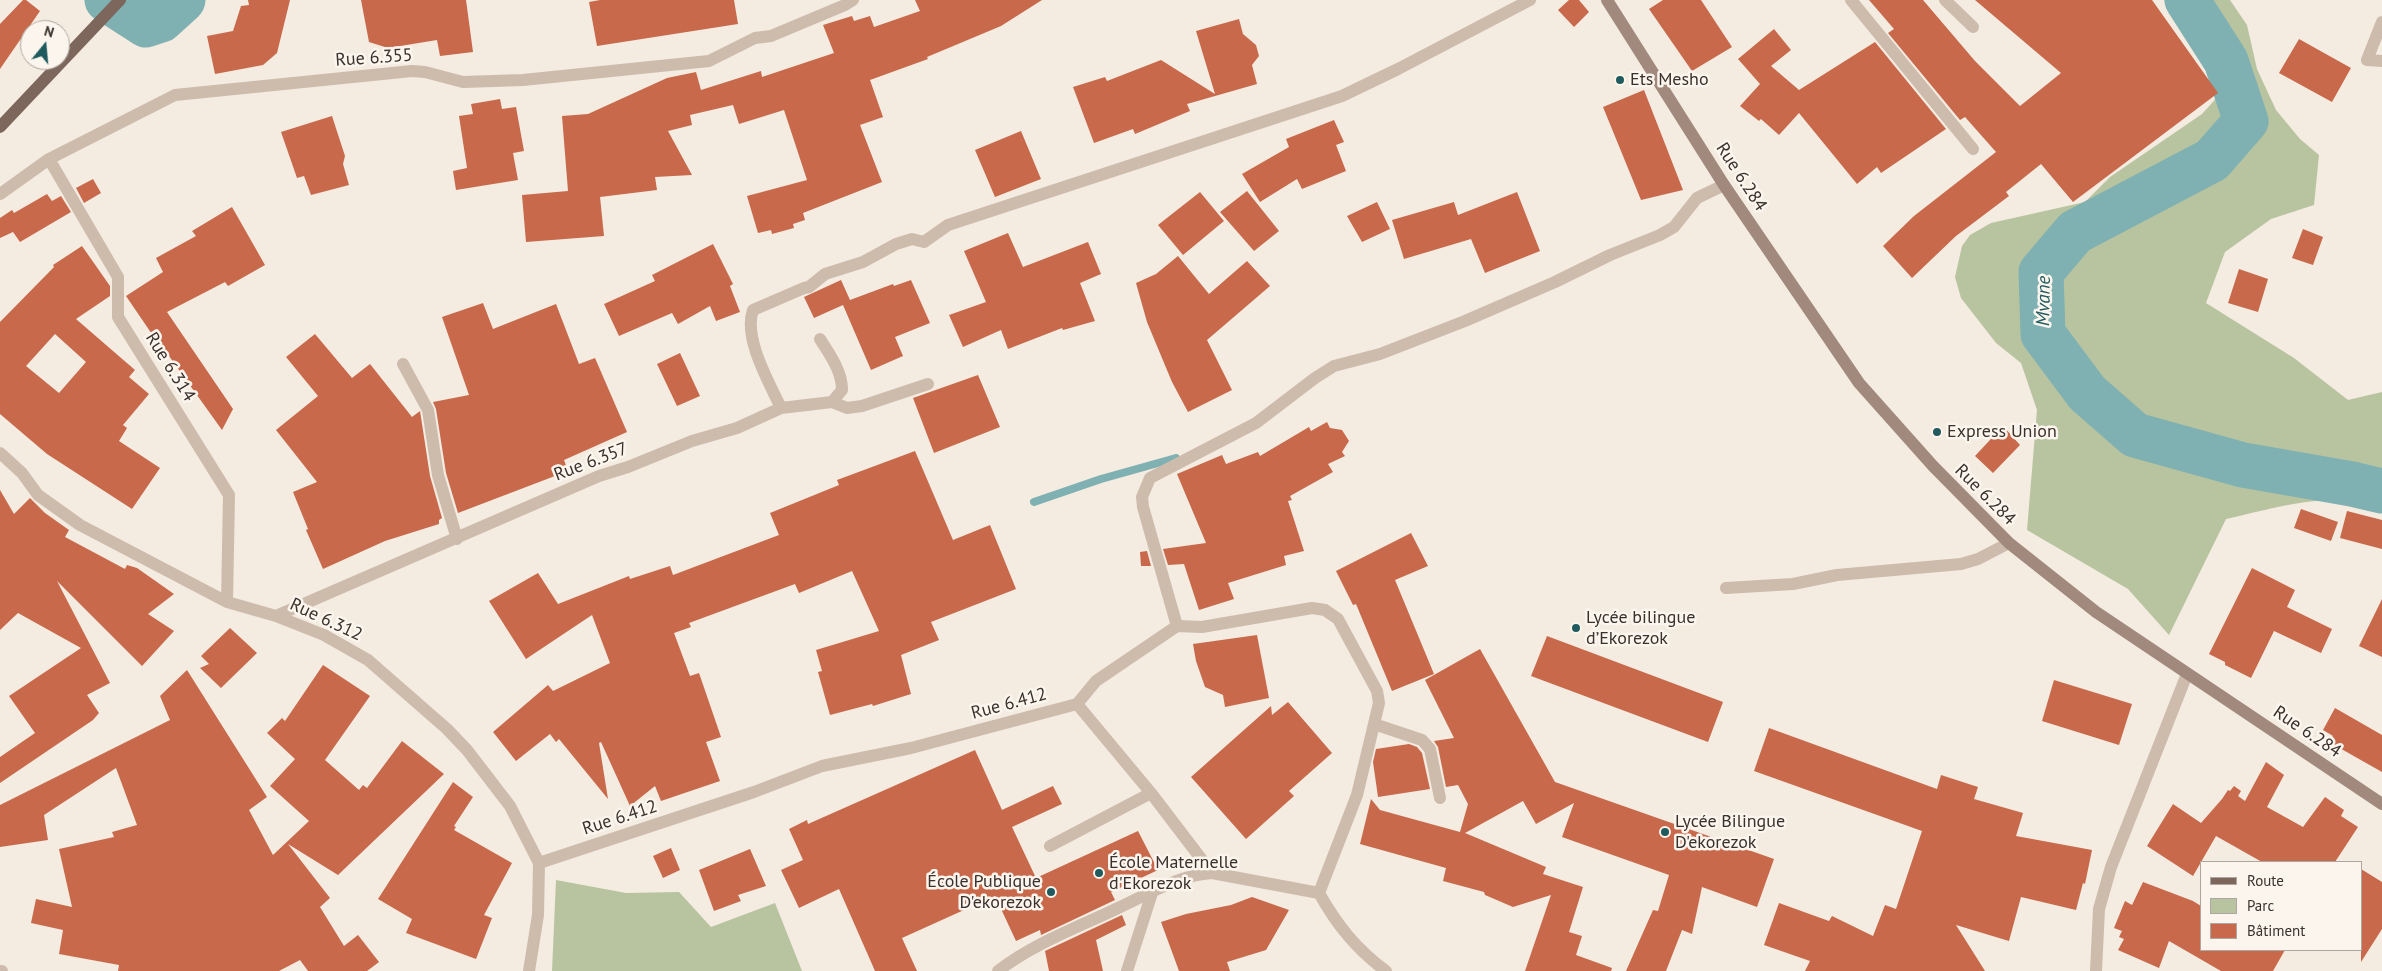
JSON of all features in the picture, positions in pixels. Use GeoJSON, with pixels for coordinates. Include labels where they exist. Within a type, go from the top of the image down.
{"type":"FeatureCollection","features":[{"type":"Feature","properties":{"kind":"main road"},"geometry":{"type":"LineString","coordinates":[[0,127],[120,0]]}},
{"type":"Feature","properties":{"kind":"street","name":"Rue 6.355"},"geometry":{"type":"LineString","coordinates":[[0,194],[50,159],[175,95],[238,87],[412,71],[425,72],[463,82],[513,81],[709,61],[755,38],[771,36],[853,0]]}},
{"type":"Feature","properties":{"kind":"street"},"geometry":{"type":"LineString","coordinates":[[781,408],[755,351],[750,318],[753,310],[804,288],[809,288],[825,274],[863,262],[896,244],[912,239],[924,242],[948,225],[1342,96],[1530,0]]}},
{"type":"Feature","properties":{"kind":"street","name":"Rue 6.284"},"geometry":{"type":"LineString","coordinates":[[1607,0],[1724,184],[1859,383],[1933,466],[2009,543],[2096,612],[2382,804]]}},
{"type":"Feature","properties":{"kind":"street"},"geometry":{"type":"LineString","coordinates":[[1851,0],[1973,149]]}},
{"type":"Feature","properties":{"kind":"street"},"geometry":{"type":"LineString","coordinates":[[1945,0],[1973,27]]}},
{"type":"Feature","properties":{"kind":"street"},"geometry":{"type":"LineString","coordinates":[[2382,22],[2367,60],[2382,62]]}},
{"type":"Feature","properties":{"kind":"street","name":"Rue 6.314"},"geometry":{"type":"LineString","coordinates":[[50,159],[118,277],[118,317],[229,495],[228,602]]}},
{"type":"Feature","properties":{"kind":"street"},"geometry":{"type":"LineString","coordinates":[[1177,626],[1143,507],[1142,497],[1150,478],[1256,423],[1315,378],[1334,366],[1380,354],[1458,324],[1555,282],[1610,254],[1660,235],[1674,227],[1697,198],[1724,184]]}},
{"type":"Feature","properties":{"kind":"street"},"geometry":{"type":"LineString","coordinates":[[820,339],[838,370],[842,381],[842,390],[832,402]]}},
{"type":"Feature","properties":{"kind":"street"},"geometry":{"type":"LineString","coordinates":[[403,364],[428,410],[438,475],[457,539]]}},
{"type":"Feature","properties":{"kind":"street","name":"Rue 6.357"},"geometry":{"type":"LineString","coordinates":[[276,616],[457,539],[598,476],[628,467],[692,441],[737,428],[781,408],[832,402],[847,408],[862,406],[928,384]]}},
{"type":"Feature","properties":{"kind":"street","name":"Rue 6.312"},"geometry":{"type":"LineString","coordinates":[[0,453],[22,474],[38,494],[80,525],[228,602],[276,616],[324,635],[368,660],[447,729],[467,750],[510,806],[539,863],[538,915],[529,971]]}},
{"type":"Feature","properties":{"kind":"street"},"geometry":{"type":"LineString","coordinates":[[1726,588],[1793,584],[1837,575],[1961,564],[1978,559],[2009,543]]}},
{"type":"Feature","properties":{"kind":"street"},"geometry":{"type":"LineString","coordinates":[[1212,873],[1151,793],[1077,704],[1096,681],[1177,626],[1202,627],[1312,608],[1325,610],[1338,619],[1376,691],[1379,703],[1357,795],[1319,893]]}},
{"type":"Feature","properties":{"kind":"street"},"geometry":{"type":"LineString","coordinates":[[2096,971],[2099,909],[2111,867],[2187,674]]}},
{"type":"Feature","properties":{"kind":"street","name":"Rue 6.412"},"geometry":{"type":"LineString","coordinates":[[539,863],[754,792],[822,766],[911,748],[1077,704]]}},
{"type":"Feature","properties":{"kind":"street"},"geometry":{"type":"LineString","coordinates":[[1374,724],[1422,740],[1430,749],[1440,798]]}},
{"type":"Feature","properties":{"kind":"street"},"geometry":{"type":"LineString","coordinates":[[1050,846],[1151,793]]}},
{"type":"Feature","properties":{"kind":"street"},"geometry":{"type":"LineString","coordinates":[[998,971],[1014,959],[1043,944],[1185,877],[1212,873],[1319,893],[1343,932],[1354,945],[1386,971]]}},
{"type":"Feature","properties":{"kind":"street"},"geometry":{"type":"LineString","coordinates":[[1127,971],[1152,893]]}},
{"type":"Feature","properties":{"kind":"green space"},"geometry":{"type":"Polygon","coordinates":[[[2164,0],[2230,0],[2247,25],[2257,69],[2276,110],[2300,139],[2319,155],[2314,205],[2271,219],[2225,252],[2206,303],[2294,358],[2348,400],[2382,392],[2382,508],[2365,502],[2325,500],[2283,506],[2226,519],[2169,635],[2128,589],[2027,530],[2037,410],[2021,363],[1996,343],[1961,298],[1955,277],[1962,246],[1970,235],[1991,223],[2085,202],[2110,177],[2202,114],[2221,93],[2217,75],[2185,37],[2164,0]]]}},
{"type":"Feature","properties":{"kind":"green space"},"geometry":{"type":"Polygon","coordinates":[[[556,880],[626,893],[679,892],[711,927],[775,903],[802,971],[552,971],[556,880]]]}},
{"type":"Feature","properties":{"kind":"building"},"geometry":{"type":"Polygon","coordinates":[[[23,0],[26,0],[40,11],[34,20],[20,20],[20,40],[0,69],[0,24],[23,0]]]}},
{"type":"Feature","properties":{"kind":"building"},"geometry":{"type":"Polygon","coordinates":[[[248,0],[290,0],[277,53],[263,65],[215,74],[207,36],[233,31],[241,6],[249,5],[248,0]]]}},
{"type":"Feature","properties":{"kind":"building"},"geometry":{"type":"Polygon","coordinates":[[[361,0],[466,0],[473,52],[440,56],[437,40],[388,48],[369,42],[361,0]]]}},
{"type":"Feature","properties":{"kind":"building"},"geometry":{"type":"Polygon","coordinates":[[[600,0],[734,0],[738,24],[597,46],[589,2],[600,0]]]}},
{"type":"Feature","properties":{"kind":"building"},"geometry":{"type":"Polygon","coordinates":[[[915,0],[1042,0],[1001,26],[927,57],[928,59],[870,80],[883,117],[860,125],[882,182],[803,213],[805,220],[793,224],[794,228],[772,234],[771,230],[758,233],[747,196],[807,180],[784,110],[739,124],[733,105],[690,115],[692,125],[668,131],[692,175],[655,177],[657,190],[600,197],[604,236],[526,242],[522,195],[568,191],[562,116],[588,114],[667,78],[696,72],[701,90],[761,71],[762,77],[834,53],[823,25],[852,16],[854,21],[870,16],[874,27],[920,11],[915,0]]]}},
{"type":"Feature","properties":{"kind":"building"},"geometry":{"type":"Polygon","coordinates":[[[1569,0],[1579,0],[1589,12],[1574,27],[1558,10],[1569,0]]]}},
{"type":"Feature","properties":{"kind":"building"},"geometry":{"type":"Polygon","coordinates":[[[1663,0],[1701,0],[1732,47],[1692,71],[1649,9],[1663,0]]]}},
{"type":"Feature","properties":{"kind":"building"},"geometry":{"type":"Polygon","coordinates":[[[1869,0],[1923,0],[1975,61],[2020,106],[2061,73],[1975,0],[2152,0],[2218,93],[2073,202],[2041,164],[2006,192],[2009,196],[1956,236],[1912,278],[1883,246],[1914,216],[1996,152],[1965,117],[1960,120],[1888,33],[1894,29],[1869,0]]]}},
{"type":"Feature","properties":{"kind":"building"},"geometry":{"type":"Polygon","coordinates":[[[1239,19],[1243,34],[1256,45],[1259,56],[1252,65],[1257,84],[1187,104],[1190,111],[1135,134],[1133,129],[1094,143],[1073,87],[1105,77],[1107,81],[1161,60],[1215,94],[1196,31],[1239,19]]]}},
{"type":"Feature","properties":{"kind":"building"},"geometry":{"type":"Polygon","coordinates":[[[1774,29],[1791,50],[1771,66],[1799,90],[1875,42],[1946,129],[1881,173],[1877,167],[1857,184],[1799,113],[1779,135],[1761,119],[1759,121],[1740,106],[1760,84],[1738,59],[1774,29]]]}},
{"type":"Feature","properties":{"kind":"building"},"geometry":{"type":"Polygon","coordinates":[[[2299,39],[2351,68],[2332,102],[2279,73],[2299,39]]]}},
{"type":"Feature","properties":{"kind":"building"},"geometry":{"type":"Polygon","coordinates":[[[1644,90],[1683,190],[1641,200],[1603,107],[1644,90]]]}},
{"type":"Feature","properties":{"kind":"building"},"geometry":{"type":"Polygon","coordinates":[[[500,99],[502,109],[516,107],[524,151],[513,153],[518,180],[456,190],[453,171],[467,168],[459,116],[473,114],[471,104],[500,99]]]}},
{"type":"Feature","properties":{"kind":"building"},"geometry":{"type":"Polygon","coordinates":[[[332,116],[345,156],[343,164],[349,185],[311,195],[304,176],[297,178],[281,132],[332,116]]]}},
{"type":"Feature","properties":{"kind":"building"},"geometry":{"type":"Polygon","coordinates":[[[1334,120],[1344,142],[1336,145],[1346,171],[1302,189],[1297,179],[1260,202],[1242,174],[1289,147],[1286,139],[1334,120]]]}},
{"type":"Feature","properties":{"kind":"building"},"geometry":{"type":"Polygon","coordinates":[[[1021,131],[1041,179],[995,197],[975,150],[1021,131]]]}},
{"type":"Feature","properties":{"kind":"building"},"geometry":{"type":"Polygon","coordinates":[[[93,179],[101,193],[84,203],[76,188],[93,179]]]}},
{"type":"Feature","properties":{"kind":"building"},"geometry":{"type":"Polygon","coordinates":[[[1247,191],[1279,231],[1254,251],[1220,212],[1247,191]]]}},
{"type":"Feature","properties":{"kind":"building"},"geometry":{"type":"Polygon","coordinates":[[[1200,192],[1224,221],[1183,255],[1158,225],[1200,192]]]}},
{"type":"Feature","properties":{"kind":"building"},"geometry":{"type":"Polygon","coordinates":[[[1517,192],[1540,251],[1485,273],[1471,239],[1404,259],[1392,220],[1454,202],[1458,215],[1517,192]]]}},
{"type":"Feature","properties":{"kind":"building"},"geometry":{"type":"Polygon","coordinates":[[[47,194],[52,201],[61,196],[71,212],[20,242],[13,232],[0,238],[0,218],[12,210],[14,213],[47,194]]]}},
{"type":"Feature","properties":{"kind":"building"},"geometry":{"type":"Polygon","coordinates":[[[1377,202],[1390,229],[1362,242],[1347,216],[1377,202]]]}},
{"type":"Feature","properties":{"kind":"building"},"geometry":{"type":"Polygon","coordinates":[[[232,207],[265,265],[228,286],[225,282],[167,312],[233,409],[222,430],[126,296],[163,272],[156,258],[196,236],[192,231],[232,207]]]}},
{"type":"Feature","properties":{"kind":"building"},"geometry":{"type":"Polygon","coordinates":[[[2303,229],[2323,237],[2313,265],[2292,258],[2303,229]]]}},
{"type":"Feature","properties":{"kind":"building"},"geometry":{"type":"Polygon","coordinates":[[[1008,233],[1023,267],[1088,242],[1101,274],[1080,283],[1095,321],[1063,330],[1062,328],[1008,349],[1001,330],[963,347],[949,315],[986,302],[964,251],[1008,233]]]}},
{"type":"Feature","properties":{"kind":"building"},"geometry":{"type":"Polygon","coordinates":[[[713,244],[733,284],[730,286],[740,312],[716,321],[710,306],[678,324],[672,313],[619,336],[604,304],[655,281],[652,275],[713,244]]]}},
{"type":"Feature","properties":{"kind":"building"},"geometry":{"type":"Polygon","coordinates":[[[82,246],[110,286],[110,296],[76,319],[135,370],[129,377],[149,394],[123,425],[127,428],[119,441],[160,468],[132,509],[47,454],[0,414],[0,322],[54,267],[53,265],[82,246]],[[55,334],[26,366],[59,393],[86,362],[55,334]]]}},
{"type":"Feature","properties":{"kind":"building"},"geometry":{"type":"Polygon","coordinates":[[[1178,256],[1209,294],[1247,261],[1270,286],[1207,340],[1232,390],[1188,412],[1172,382],[1147,322],[1136,283],[1156,274],[1178,256]]]}},
{"type":"Feature","properties":{"kind":"building"},"geometry":{"type":"Polygon","coordinates":[[[2239,269],[2268,279],[2258,312],[2228,303],[2239,269]]]}},
{"type":"Feature","properties":{"kind":"building"},"geometry":{"type":"Polygon","coordinates":[[[841,280],[850,300],[893,284],[894,286],[911,280],[930,323],[895,337],[903,356],[871,370],[843,305],[814,318],[804,297],[841,280]]]}},
{"type":"Feature","properties":{"kind":"building"},"geometry":{"type":"Polygon","coordinates":[[[483,303],[493,329],[556,304],[579,364],[595,358],[627,432],[564,460],[568,471],[458,513],[446,473],[436,409],[433,402],[469,395],[442,317],[483,303]]]}},
{"type":"Feature","properties":{"kind":"building"},"geometry":{"type":"Polygon","coordinates":[[[315,334],[352,378],[370,364],[412,417],[420,411],[430,476],[442,518],[439,520],[439,524],[385,541],[323,569],[306,530],[308,529],[293,492],[317,482],[276,430],[318,396],[286,357],[315,334]]]}},
{"type":"Feature","properties":{"kind":"building"},"geometry":{"type":"Polygon","coordinates":[[[680,353],[700,396],[677,406],[657,364],[680,353]]]}},
{"type":"Feature","properties":{"kind":"building"},"geometry":{"type":"Polygon","coordinates":[[[978,375],[1000,427],[934,453],[913,398],[978,375]]]}},
{"type":"Feature","properties":{"kind":"building"},"geometry":{"type":"Polygon","coordinates":[[[1327,422],[1330,428],[1342,430],[1349,441],[1342,452],[1345,456],[1328,464],[1333,472],[1290,496],[1292,500],[1288,501],[1304,551],[1284,556],[1286,565],[1228,583],[1234,599],[1199,610],[1184,564],[1168,565],[1163,549],[1206,543],[1177,474],[1222,455],[1226,464],[1258,452],[1260,456],[1309,427],[1311,431],[1327,422]]]}},
{"type":"Feature","properties":{"kind":"building"},"geometry":{"type":"Polygon","coordinates":[[[2003,426],[2020,445],[1993,473],[1975,456],[2003,426]]]}},
{"type":"Feature","properties":{"kind":"building"},"geometry":{"type":"Polygon","coordinates":[[[915,451],[953,540],[990,525],[1016,589],[931,622],[939,640],[901,655],[911,694],[873,706],[872,704],[830,715],[818,672],[822,671],[816,650],[879,631],[852,571],[799,593],[795,584],[689,623],[691,627],[674,633],[690,676],[699,673],[721,737],[706,742],[720,781],[661,801],[655,786],[630,806],[601,742],[599,743],[608,799],[559,739],[556,742],[550,734],[516,761],[493,732],[548,685],[553,691],[610,663],[592,615],[526,659],[489,601],[538,573],[558,604],[629,576],[630,579],[670,566],[673,575],[779,535],[770,513],[839,485],[837,480],[915,451]]]}},
{"type":"Feature","properties":{"kind":"building"},"geometry":{"type":"Polygon","coordinates":[[[0,490],[14,514],[30,498],[45,513],[69,530],[65,537],[125,569],[127,565],[137,568],[174,594],[148,614],[174,631],[142,666],[57,581],[110,683],[87,695],[99,713],[93,720],[0,783],[0,757],[35,733],[9,696],[81,648],[18,613],[0,630],[0,490]]]}},
{"type":"Feature","properties":{"kind":"building"},"geometry":{"type":"Polygon","coordinates":[[[2301,509],[2338,522],[2331,541],[2294,528],[2301,509]]]}},
{"type":"Feature","properties":{"kind":"building"},"geometry":{"type":"Polygon","coordinates":[[[2347,511],[2382,520],[2382,549],[2340,538],[2347,511]]]}},
{"type":"Feature","properties":{"kind":"building"},"geometry":{"type":"Polygon","coordinates":[[[1411,533],[1428,566],[1395,580],[1434,674],[1392,691],[1356,604],[1353,605],[1336,571],[1411,533]]]}},
{"type":"Feature","properties":{"kind":"building"},"geometry":{"type":"Polygon","coordinates":[[[1147,551],[1151,566],[1141,566],[1140,552],[1147,551]]]}},
{"type":"Feature","properties":{"kind":"building"},"geometry":{"type":"Polygon","coordinates":[[[2252,568],[2295,590],[2287,607],[2332,629],[2321,653],[2274,631],[2251,678],[2225,665],[2225,662],[2209,654],[2252,568]]]}},
{"type":"Feature","properties":{"kind":"building"},"geometry":{"type":"Polygon","coordinates":[[[2382,599],[2382,657],[2359,646],[2382,599]]]}},
{"type":"Feature","properties":{"kind":"building"},"geometry":{"type":"Polygon","coordinates":[[[230,628],[257,653],[221,688],[200,668],[209,664],[201,656],[230,628]]]}},
{"type":"Feature","properties":{"kind":"building"},"geometry":{"type":"Polygon","coordinates":[[[1257,635],[1269,698],[1225,707],[1223,695],[1205,687],[1196,661],[1193,644],[1257,635]]]}},
{"type":"Feature","properties":{"kind":"building"},"geometry":{"type":"Polygon","coordinates":[[[1547,636],[1723,702],[1708,742],[1531,676],[1547,636]]]}},
{"type":"Feature","properties":{"kind":"building"},"geometry":{"type":"Polygon","coordinates":[[[1480,649],[1555,782],[1774,859],[1757,907],[1702,887],[1692,934],[1682,930],[1666,971],[1626,971],[1653,910],[1658,911],[1669,875],[1562,837],[1574,803],[1536,824],[1523,801],[1465,833],[1546,867],[1543,874],[1583,887],[1569,932],[1582,936],[1576,955],[1612,968],[1611,971],[1525,971],[1551,895],[1513,907],[1485,895],[1484,892],[1443,881],[1446,868],[1360,844],[1371,799],[1380,810],[1460,832],[1468,804],[1458,785],[1446,787],[1438,747],[1434,741],[1454,738],[1425,680],[1480,649]]]}},
{"type":"Feature","properties":{"kind":"building"},"geometry":{"type":"Polygon","coordinates":[[[323,665],[370,696],[325,760],[359,790],[363,785],[367,788],[402,741],[444,774],[338,875],[288,844],[330,898],[320,907],[344,946],[358,935],[379,962],[367,971],[308,971],[300,960],[279,971],[118,971],[119,965],[59,954],[63,930],[31,923],[36,899],[72,907],[59,849],[114,837],[112,832],[137,825],[116,768],[44,815],[48,840],[0,847],[0,805],[170,720],[160,696],[187,670],[267,797],[249,810],[273,855],[309,821],[270,786],[295,759],[267,733],[282,718],[285,721],[323,665]]]}},
{"type":"Feature","properties":{"kind":"building"},"geometry":{"type":"Polygon","coordinates":[[[2054,680],[2132,704],[2119,745],[2042,721],[2054,680]]]}},
{"type":"Feature","properties":{"kind":"building"},"geometry":{"type":"Polygon","coordinates":[[[1288,702],[1332,753],[1289,791],[1294,796],[1246,839],[1191,777],[1271,706],[1272,715],[1288,702]]]}},
{"type":"Feature","properties":{"kind":"building"},"geometry":{"type":"Polygon","coordinates":[[[2335,708],[2382,735],[2382,772],[2329,742],[2333,736],[2323,730],[2335,708]]]}},
{"type":"Feature","properties":{"kind":"building"},"geometry":{"type":"Polygon","coordinates":[[[1769,728],[1937,789],[1941,775],[1978,787],[1974,799],[2023,813],[2016,836],[2092,850],[2085,884],[2083,883],[2076,910],[2021,897],[2009,941],[1956,925],[1985,971],[1805,971],[1810,961],[1764,945],[1779,903],[1829,921],[1832,916],[1873,936],[1885,905],[1896,909],[1922,831],[1754,771],[1769,728]]]}},
{"type":"Feature","properties":{"kind":"building"},"geometry":{"type":"Polygon","coordinates":[[[1409,744],[1417,747],[1422,753],[1430,789],[1378,797],[1373,762],[1376,749],[1409,744]]]}},
{"type":"Feature","properties":{"kind":"building"},"geometry":{"type":"Polygon","coordinates":[[[975,750],[1002,810],[1053,786],[1062,804],[1012,827],[1036,878],[1138,831],[1158,870],[1111,892],[1115,900],[1041,935],[1040,930],[1016,941],[995,896],[902,938],[917,971],[875,971],[839,889],[799,908],[781,870],[803,860],[789,829],[807,820],[808,824],[975,750]]]}},
{"type":"Feature","properties":{"kind":"building"},"geometry":{"type":"Polygon","coordinates":[[[2266,762],[2284,775],[2267,807],[2303,827],[2325,797],[2344,810],[2341,816],[2358,827],[2336,861],[2260,861],[2216,836],[2193,876],[2147,846],[2173,804],[2201,823],[2228,790],[2230,791],[2234,786],[2241,791],[2238,796],[2245,801],[2266,762]]]}},
{"type":"Feature","properties":{"kind":"building"},"geometry":{"type":"Polygon","coordinates":[[[453,782],[473,797],[454,826],[456,827],[454,830],[512,863],[484,915],[492,918],[476,959],[406,933],[412,919],[378,899],[453,782]]]}},
{"type":"Feature","properties":{"kind":"building"},"geometry":{"type":"Polygon","coordinates":[[[671,848],[680,870],[663,878],[653,856],[671,848]]]}},
{"type":"Feature","properties":{"kind":"building"},"geometry":{"type":"Polygon","coordinates":[[[750,849],[766,886],[738,895],[741,901],[714,911],[699,870],[750,849]]]}},
{"type":"Feature","properties":{"kind":"building"},"geometry":{"type":"Polygon","coordinates":[[[2362,870],[2382,882],[2382,929],[2361,962],[2362,870]]]}},
{"type":"Feature","properties":{"kind":"building"},"geometry":{"type":"Polygon","coordinates":[[[2143,882],[2200,905],[2200,951],[2284,951],[2273,971],[2221,971],[2169,941],[2159,968],[2118,950],[2124,939],[2119,937],[2122,931],[2114,928],[2125,901],[2132,905],[2143,882]]]}},
{"type":"Feature","properties":{"kind":"building"},"geometry":{"type":"Polygon","coordinates":[[[1252,897],[1289,910],[1266,950],[1227,962],[1230,971],[1179,971],[1161,922],[1186,914],[1231,905],[1252,897]]]}},
{"type":"Feature","properties":{"kind":"building"},"geometry":{"type":"Polygon","coordinates":[[[1122,915],[1126,925],[1096,940],[1103,971],[1049,971],[1045,951],[1122,915]]]}},
{"type":"Feature","properties":{"kind":"waterway","name":"Mvane"},"geometry":{"type":"LineString","coordinates":[[107,0],[146,25],[161,20],[183,0]]}},
{"type":"Feature","properties":{"kind":"waterway","name":"Mvane"},"geometry":{"type":"LineString","coordinates":[[2187,0],[2226,61],[2246,121],[2212,160],[2075,232],[2041,272],[2043,334],[2087,393],[2135,435],[2243,465],[2382,491]]}},
{"type":"Feature","properties":{"kind":"waterway"},"geometry":{"type":"LineString","coordinates":[[1034,502],[1101,479],[1176,458]]}},
{"type":"Feature","properties":{"kind":"place","name":"Ets Mesho"},"geometry":{"type":"Point","coordinates":[1620,80]}},
{"type":"Feature","properties":{"kind":"place","name":"Express Union"},"geometry":{"type":"Point","coordinates":[1937,432]}},
{"type":"Feature","properties":{"kind":"place","name":"Lycée bilingue d’Ekorezok"},"geometry":{"type":"Point","coordinates":[1576,628]}},
{"type":"Feature","properties":{"kind":"place","name":"Lycée Bilingue D'ekorezok"},"geometry":{"type":"Point","coordinates":[1665,832]}},
{"type":"Feature","properties":{"kind":"place","name":"École Maternelle d'Ekorezok"},"geometry":{"type":"Point","coordinates":[1099,873]}},
{"type":"Feature","properties":{"kind":"place","name":"École Publique D'ekorezok"},"geometry":{"type":"Point","coordinates":[1051,892]}}]}
